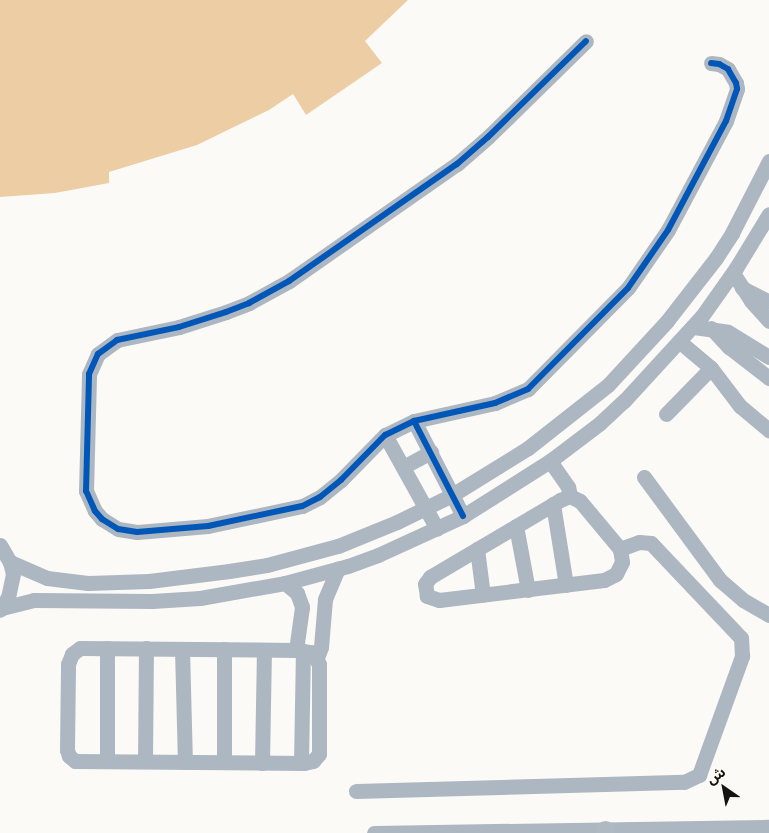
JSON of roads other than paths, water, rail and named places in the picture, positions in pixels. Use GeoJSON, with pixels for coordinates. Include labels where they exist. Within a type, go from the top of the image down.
{"type":"FeatureCollection","features":[{"type":"Feature","properties":{"kind":"street"},"geometry":{"type":"LineString","coordinates":[[586,40],[488,137],[456,164],[289,281],[226,312],[179,327],[125,337],[103,349],[94,360],[89,374],[86,491],[92,506],[102,519],[127,532],[172,530],[244,520],[291,509],[320,497],[354,469],[385,435],[414,421],[495,403],[528,389],[623,294],[653,254],[668,230],[718,140],[737,89],[736,83],[728,69],[719,64],[711,63]]}},
{"type":"Feature","properties":{"kind":"street"},"geometry":{"type":"LineString","coordinates":[[10,562],[34,574],[67,582],[149,581],[194,576],[267,565],[310,554],[368,534],[426,508],[528,448],[565,422],[608,385],[668,321],[716,258],[748,203],[769,161]]}},
{"type":"Feature","properties":{"kind":"street"},"geometry":{"type":"LineString","coordinates":[[1,609],[34,600],[152,601],[200,598],[285,583],[338,569],[378,555],[463,516],[550,462],[600,423],[624,401],[686,334],[733,273],[769,214],[748,203]]}},
{"type":"Feature","properties":{"kind":"street"},"geometry":{"type":"LineString","coordinates":[[733,273],[741,287],[769,321]]}},
{"type":"Feature","properties":{"kind":"street"},"geometry":{"type":"LineString","coordinates":[[741,287],[769,302]]}},
{"type":"Feature","properties":{"kind":"street"},"geometry":{"type":"LineString","coordinates":[[668,321],[686,334],[740,406],[769,430]]}},
{"type":"Feature","properties":{"kind":"street"},"geometry":{"type":"LineString","coordinates":[[686,334],[711,328],[739,337],[769,357]]}},
{"type":"Feature","properties":{"kind":"street"},"geometry":{"type":"LineString","coordinates":[[711,328],[729,347],[769,378]]}},
{"type":"Feature","properties":{"kind":"street"},"geometry":{"type":"LineString","coordinates":[[666,414],[711,368]]}},
{"type":"Feature","properties":{"kind":"street"},"geometry":{"type":"LineString","coordinates":[[608,385],[624,401]]}},
{"type":"Feature","properties":{"kind":"street"},"geometry":{"type":"LineString","coordinates":[[414,421],[463,516]]}},
{"type":"Feature","properties":{"kind":"street"},"geometry":{"type":"LineString","coordinates":[[385,435],[437,529]]}},
{"type":"Feature","properties":{"kind":"street"},"geometry":{"type":"LineString","coordinates":[[403,467],[431,452]]}},
{"type":"Feature","properties":{"kind":"street"},"geometry":{"type":"LineString","coordinates":[[550,462],[568,488],[570,496],[580,501],[620,549],[622,556],[620,569],[610,578],[566,585],[434,600],[427,596],[424,588],[430,577],[553,504],[570,496]]}},
{"type":"Feature","properties":{"kind":"street"},"geometry":{"type":"LineString","coordinates":[[644,477],[720,580],[743,600],[769,615]]}},
{"type":"Feature","properties":{"kind":"street"},"geometry":{"type":"LineString","coordinates":[[553,504],[566,585]]}},
{"type":"Feature","properties":{"kind":"street"},"geometry":{"type":"LineString","coordinates":[[516,526],[528,590]]}},
{"type":"Feature","properties":{"kind":"street"},"geometry":{"type":"LineString","coordinates":[[356,791],[684,782],[699,775],[742,656],[741,638],[651,543],[643,541],[620,549]]}},
{"type":"Feature","properties":{"kind":"street"},"geometry":{"type":"LineString","coordinates":[[0,544],[10,562],[12,586],[1,609]]}},
{"type":"Feature","properties":{"kind":"street"},"geometry":{"type":"LineString","coordinates":[[477,549],[483,595]]}},
{"type":"Feature","properties":{"kind":"street"},"geometry":{"type":"LineString","coordinates":[[316,658],[321,647],[325,599],[338,569]]}},
{"type":"Feature","properties":{"kind":"street"},"geometry":{"type":"LineString","coordinates":[[285,583],[297,593],[302,607],[299,650],[301,763]]}},
{"type":"Feature","properties":{"kind":"street"},"geometry":{"type":"LineString","coordinates":[[301,623],[322,626]]}},
{"type":"Feature","properties":{"kind":"street"},"geometry":{"type":"LineString","coordinates":[[80,648],[299,650],[310,652],[316,658],[319,668],[320,749],[313,761],[301,763],[262,763],[75,761],[69,756],[67,750],[69,659],[80,648]]}},
{"type":"Feature","properties":{"kind":"street"},"geometry":{"type":"LineString","coordinates":[[107,648],[107,761]]}},
{"type":"Feature","properties":{"kind":"street"},"geometry":{"type":"LineString","coordinates":[[145,761],[146,648]]}},
{"type":"Feature","properties":{"kind":"street"},"geometry":{"type":"LineString","coordinates":[[182,649],[185,762]]}},
{"type":"Feature","properties":{"kind":"street"},"geometry":{"type":"LineString","coordinates":[[224,649],[224,762]]}},
{"type":"Feature","properties":{"kind":"street"},"geometry":{"type":"LineString","coordinates":[[262,763],[264,650]]}},
{"type":"Feature","properties":{"kind":"street"},"geometry":{"type":"LineString","coordinates":[[374,833],[769,827]]}}]}
